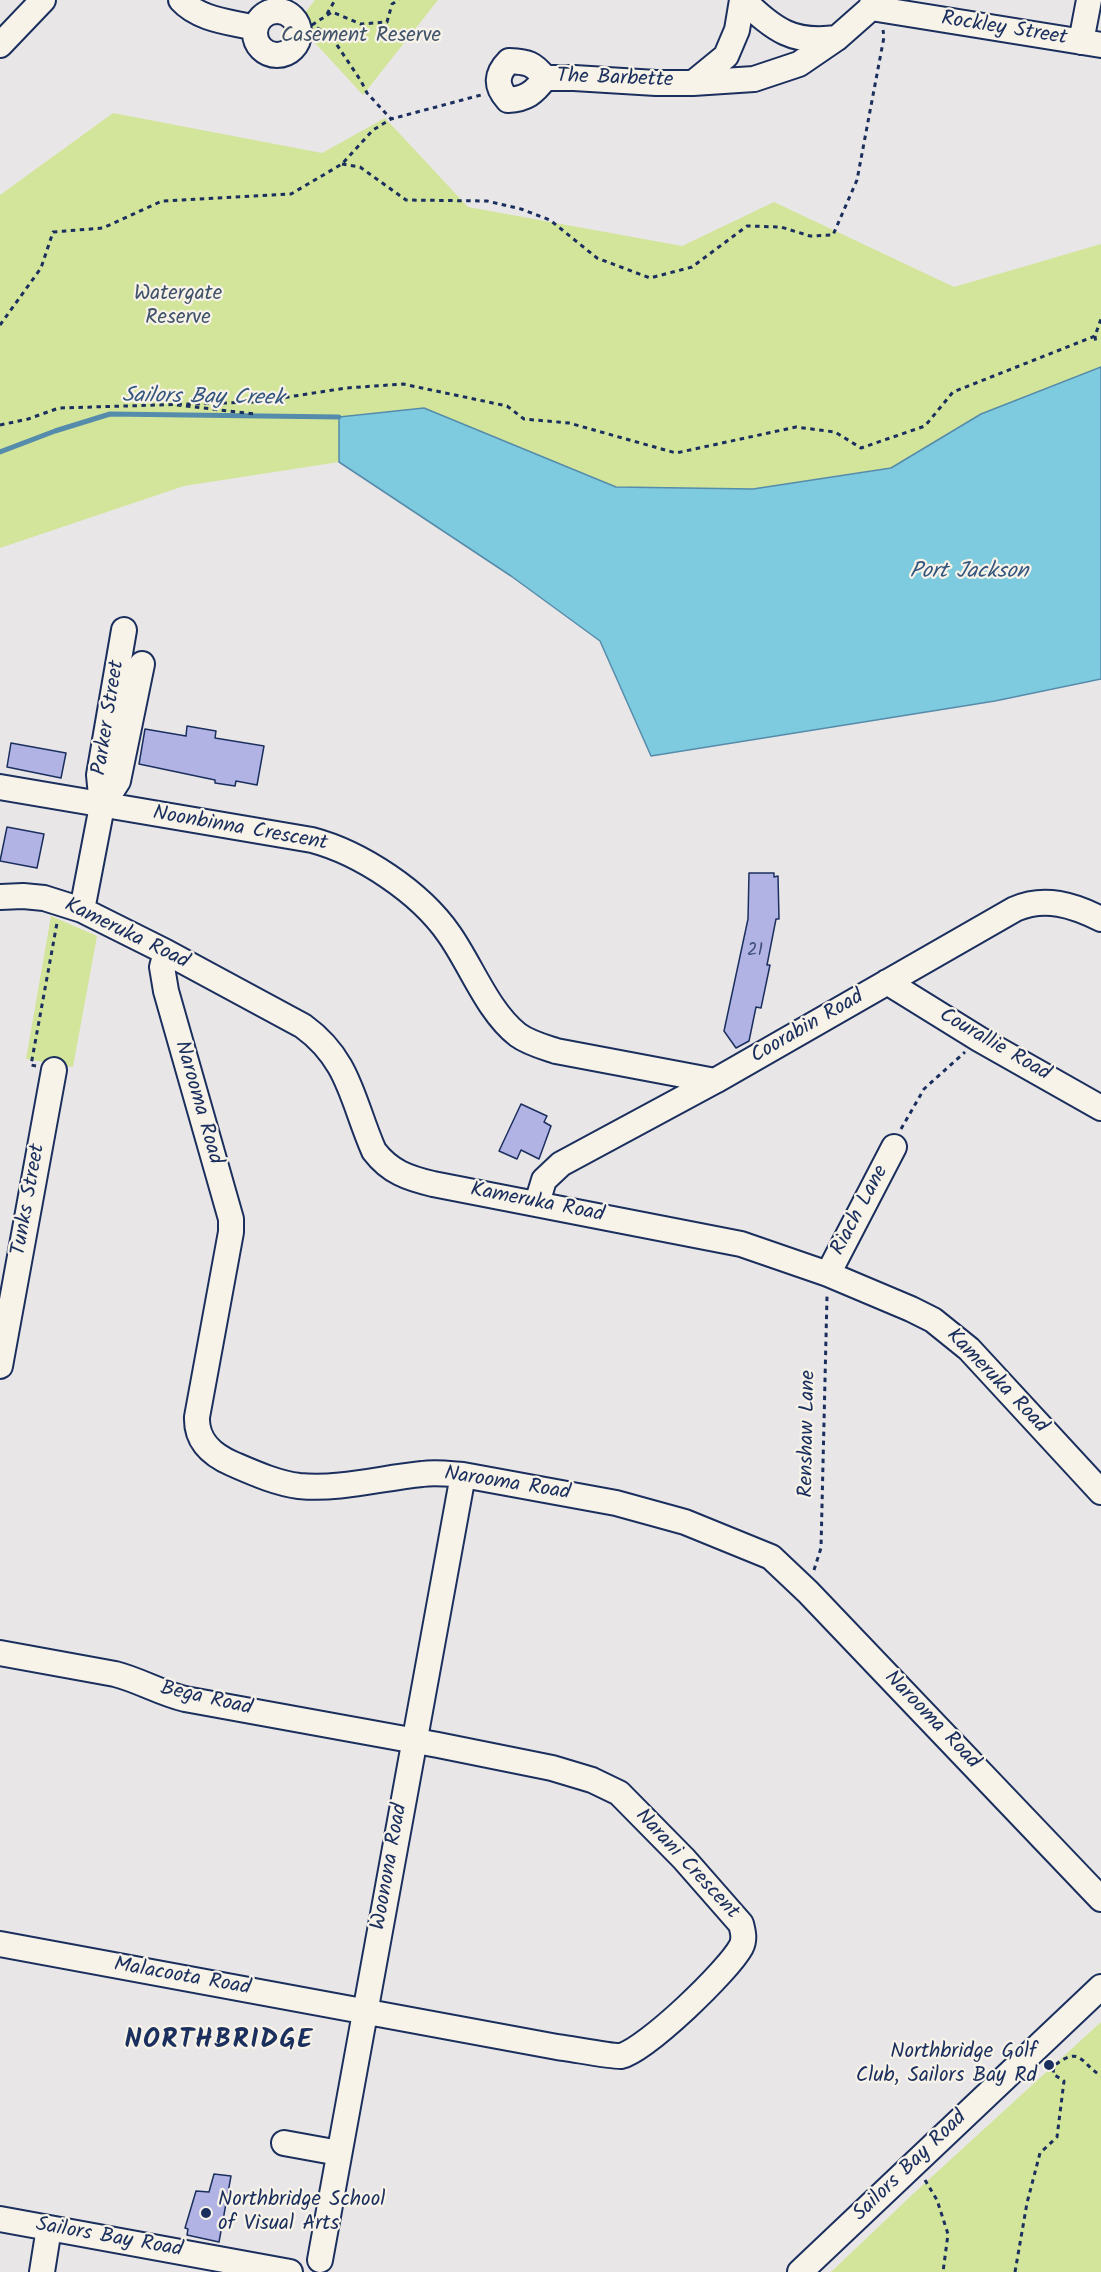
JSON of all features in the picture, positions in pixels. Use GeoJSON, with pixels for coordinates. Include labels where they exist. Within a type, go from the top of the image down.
{"type":"FeatureCollection","features":[{"type":"Feature","properties":{"kind":"street"},"geometry":{"type":"LineString","coordinates":[[0,45],[43,0]]}},
{"type":"Feature","properties":{"kind":"street"},"geometry":{"type":"LineString","coordinates":[[181,0],[208,18],[255,28]]}},
{"type":"Feature","properties":{"kind":"street"},"geometry":{"type":"LineString","coordinates":[[742,0],[768,24],[791,36],[806,40],[837,38]]}},
{"type":"Feature","properties":{"kind":"street","name":"The Barbette"},"geometry":{"type":"LineString","coordinates":[[545,78],[693,83],[726,56],[737,30],[742,0]]}},
{"type":"Feature","properties":{"kind":"street"},"geometry":{"type":"LineString","coordinates":[[1089,0],[1091,44]]}},
{"type":"Feature","properties":{"kind":"street"},"geometry":{"type":"LineString","coordinates":[[693,83],[754,79],[799,64],[837,38],[875,6]]}},
{"type":"Feature","properties":{"kind":"street","name":"Rockley Street"},"geometry":{"type":"LineString","coordinates":[[875,6],[1091,44]]}},
{"type":"Feature","properties":{"kind":"street"},"geometry":{"type":"LineString","coordinates":[[276,11],[287,13],[306,27],[293,49],[279,56],[265,52],[257,43],[255,28],[258,22],[267,14],[276,11]]}},
{"type":"Feature","properties":{"kind":"street","name":"The Barbette"},"geometry":{"type":"LineString","coordinates":[[509,61],[536,66],[545,78],[534,92],[521,99],[508,100],[500,90],[498,80],[500,70],[509,61]]}},
{"type":"Feature","properties":{"kind":"street","name":"Parker Street"},"geometry":{"type":"LineString","coordinates":[[82,910],[102,806],[99,775],[124,630]]}},
{"type":"Feature","properties":{"kind":"street","name":"Parker Street"},"geometry":{"type":"LineString","coordinates":[[102,806],[118,781],[142,664]]}},
{"type":"Feature","properties":{"kind":"street","name":"Noonbinna Crescent"},"geometry":{"type":"LineString","coordinates":[[0,787],[312,840],[345,850],[374,866],[432,913],[449,933],[493,1006],[519,1036],[556,1051],[715,1081]]}},
{"type":"Feature","properties":{"kind":"street","name":"Kameruka Road"},"geometry":{"type":"LineString","coordinates":[[0,897],[44,898],[82,910],[166,952],[303,1026],[317,1036],[339,1062],[374,1150],[383,1163],[396,1173],[433,1184],[741,1244],[828,1274],[933,1320],[949,1331],[987,1367],[1101,1492]]}},
{"type":"Feature","properties":{"kind":"street","name":"Coorabin Road"},"geometry":{"type":"LineString","coordinates":[[537,1203],[544,1180],[554,1169],[715,1081],[1025,904],[1057,903],[1080,909],[1101,919]]}},
{"type":"Feature","properties":{"kind":"street","name":"Narooma Road"},"geometry":{"type":"LineString","coordinates":[[166,952],[162,967],[166,991],[231,1219],[231,1232],[197,1417],[197,1430],[203,1442],[214,1454],[234,1465],[277,1481],[297,1485],[362,1483],[423,1473],[463,1475],[616,1503],[686,1522],[771,1557],[808,1592],[1101,1899]]}},
{"type":"Feature","properties":{"kind":"street","name":"Courallie Road"},"geometry":{"type":"LineString","coordinates":[[887,982],[979,1039],[1101,1108]]}},
{"type":"Feature","properties":{"kind":"street","name":"Tunks Street"},"geometry":{"type":"LineString","coordinates":[[0,1366],[54,1070]]}},
{"type":"Feature","properties":{"kind":"street","name":"Riach Lane"},"geometry":{"type":"LineString","coordinates":[[828,1274],[894,1147]]}},
{"type":"Feature","properties":{"kind":"street","name":"Woonona Road"},"geometry":{"type":"LineString","coordinates":[[318,2268],[463,1475]]}},
{"type":"Feature","properties":{"kind":"street","name":"Bega Road"},"geometry":{"type":"LineString","coordinates":[[0,1653],[115,1674],[185,1699],[414,1741]]}},
{"type":"Feature","properties":{"kind":"street","name":"Narani Crescent"},"geometry":{"type":"LineString","coordinates":[[365,2011],[557,2047],[621,2056],[644,2043],[666,2026],[718,1977],[741,1946],[744,1937],[741,1924],[684,1859],[619,1793],[592,1780],[552,1768],[414,1741]]}},
{"type":"Feature","properties":{"kind":"street","name":"Malacoota Road"},"geometry":{"type":"LineString","coordinates":[[0,1944],[365,2011]]}},
{"type":"Feature","properties":{"kind":"street","name":"Sailors Bay Road"},"geometry":{"type":"LineString","coordinates":[[800,2272],[1101,1987]]}},
{"type":"Feature","properties":{"kind":"street"},"geometry":{"type":"LineString","coordinates":[[284,2143],[339,2153]]}},
{"type":"Feature","properties":{"kind":"street","name":"Sailors Bay Road"},"geometry":{"type":"LineString","coordinates":[[0,2219],[290,2272]]}},
{"type":"Feature","properties":{"kind":"street"},"geometry":{"type":"LineString","coordinates":[[42,2272],[49,2228]]}},
{"type":"Feature","properties":{"kind":"path"},"geometry":{"type":"LineString","coordinates":[[326,16],[335,0]]}},
{"type":"Feature","properties":{"kind":"path"},"geometry":{"type":"LineString","coordinates":[[306,27],[332,12],[361,24],[387,22],[392,4],[399,0]]}},
{"type":"Feature","properties":{"kind":"path"},"geometry":{"type":"LineString","coordinates":[[342,164],[360,167],[406,200],[487,201],[521,209],[549,220],[597,258],[650,278],[692,267],[747,226],[781,227],[810,236],[833,235],[857,180],[884,37],[875,6]]}},
{"type":"Feature","properties":{"kind":"path"},"geometry":{"type":"LineString","coordinates":[[306,27],[331,36],[367,93],[391,119]]}},
{"type":"Feature","properties":{"kind":"path"},"geometry":{"type":"LineString","coordinates":[[0,325],[41,268],[53,232],[103,228],[162,201],[291,194],[342,164],[372,130],[391,119],[500,90]]}},
{"type":"Feature","properties":{"kind":"path"},"geometry":{"type":"LineString","coordinates":[[1095,344],[1095,336],[1101,319]]}},
{"type":"Feature","properties":{"kind":"path"},"geometry":{"type":"LineString","coordinates":[[0,425],[28,419],[59,408],[256,402],[346,388],[403,384],[507,406],[524,419],[569,423],[676,453],[796,427],[835,432],[861,448],[925,426],[953,392],[1095,336]]}},
{"type":"Feature","properties":{"kind":"path"},"geometry":{"type":"LineString","coordinates":[[170,404],[255,414]]}},
{"type":"Feature","properties":{"kind":"path"},"geometry":{"type":"LineString","coordinates":[[54,1070],[31,1065],[55,930]]}},
{"type":"Feature","properties":{"kind":"path"},"geometry":{"type":"LineString","coordinates":[[894,1147],[898,1135],[924,1089],[979,1039]]}},
{"type":"Feature","properties":{"kind":"path","name":"Renshaw Lane"},"geometry":{"type":"LineString","coordinates":[[808,1592],[821,1548],[828,1274]]}},
{"type":"Feature","properties":{"kind":"path"},"geometry":{"type":"LineString","coordinates":[[1015,2272],[1027,2203],[1040,2153],[1057,2137],[1064,2081],[1053,2074],[1054,2066],[1065,2057],[1074,2055],[1082,2058],[1101,2076]]}},
{"type":"Feature","properties":{"kind":"path"},"geometry":{"type":"LineString","coordinates":[[911,2166],[924,2180],[943,2214],[948,2234],[942,2272]]}},
{"type":"Feature","properties":{"kind":"green space","name":"Casement Reserve"},"geometry":{"type":"Polygon","coordinates":[[[315,0],[438,0],[363,95],[303,30],[300,19],[315,0]]]}},
{"type":"Feature","properties":{"kind":"green space","name":"Watergate Reserve"},"geometry":{"type":"Polygon","coordinates":[[[113,113],[322,153],[385,118],[468,207],[682,246],[774,202],[954,287],[1101,244],[1101,367],[981,414],[891,468],[753,489],[616,487],[424,408],[339,418],[339,462],[184,486],[0,548],[0,195],[113,113]]]}},
{"type":"Feature","properties":{"kind":"green space"},"geometry":{"type":"Polygon","coordinates":[[[51,916],[97,936],[73,1067],[26,1059],[51,916]]]}},
{"type":"Feature","properties":{"kind":"green space"},"geometry":{"type":"Polygon","coordinates":[[[1101,2022],[1101,2272],[831,2272],[913,2194],[1101,2022]]]}},
{"type":"Feature","properties":{"kind":"water","name":"Port Jackson"},"geometry":{"type":"Polygon","coordinates":[[[1101,367],[1101,679],[995,701],[651,756],[600,641],[511,576],[339,462],[339,417],[424,408],[616,487],[753,489],[891,468],[981,414],[1101,367]]]}},
{"type":"Feature","properties":{"kind":"building"},"geometry":{"type":"Polygon","coordinates":[[[187,726],[216,731],[215,738],[264,746],[257,785],[236,781],[235,786],[215,783],[215,780],[139,764],[145,729],[186,736],[187,726]]]}},
{"type":"Feature","properties":{"kind":"building"},"geometry":{"type":"Polygon","coordinates":[[[11,743],[66,753],[61,778],[7,767],[11,743]]]}},
{"type":"Feature","properties":{"kind":"building"},"geometry":{"type":"Polygon","coordinates":[[[7,827],[44,834],[37,868],[0,861],[7,827]]]}},
{"type":"Feature","properties":{"kind":"building"},"geometry":{"type":"Polygon","coordinates":[[[749,873],[774,873],[774,877],[778,876],[779,919],[776,919],[761,1008],[756,1007],[749,1041],[736,1048],[724,1031],[748,919],[749,873]]]}},
{"type":"Feature","properties":{"kind":"building"},"geometry":{"type":"Polygon","coordinates":[[[521,1104],[547,1116],[544,1122],[551,1126],[539,1159],[521,1150],[517,1159],[499,1151],[521,1104]]]}},
{"type":"Feature","properties":{"kind":"building","name":"Northbridge School of Visual Arts"},"geometry":{"type":"Polygon","coordinates":[[[214,2174],[231,2176],[219,2242],[187,2235],[188,2229],[185,2228],[196,2191],[209,2192],[214,2174]]]}},
{"type":"Feature","properties":{"kind":"waterway","name":"Sailors Bay Creek"},"geometry":{"type":"LineString","coordinates":[[0,452],[55,431],[110,414],[339,417]]}},
{"type":"Feature","properties":{"kind":"place","name":"Northbridge Golf Club, Sailors Bay Rd"},"geometry":{"type":"Point","coordinates":[1049,2065]}},
{"type":"Feature","properties":{"kind":"place","name":"Northbridge School of Visual Arts"},"geometry":{"type":"Point","coordinates":[206,2213]}},
{"type":"Feature","properties":{"kind":"district","name":"NORTHBRIDGE"},"geometry":{"type":"Point","coordinates":[219,2042]}}]}
